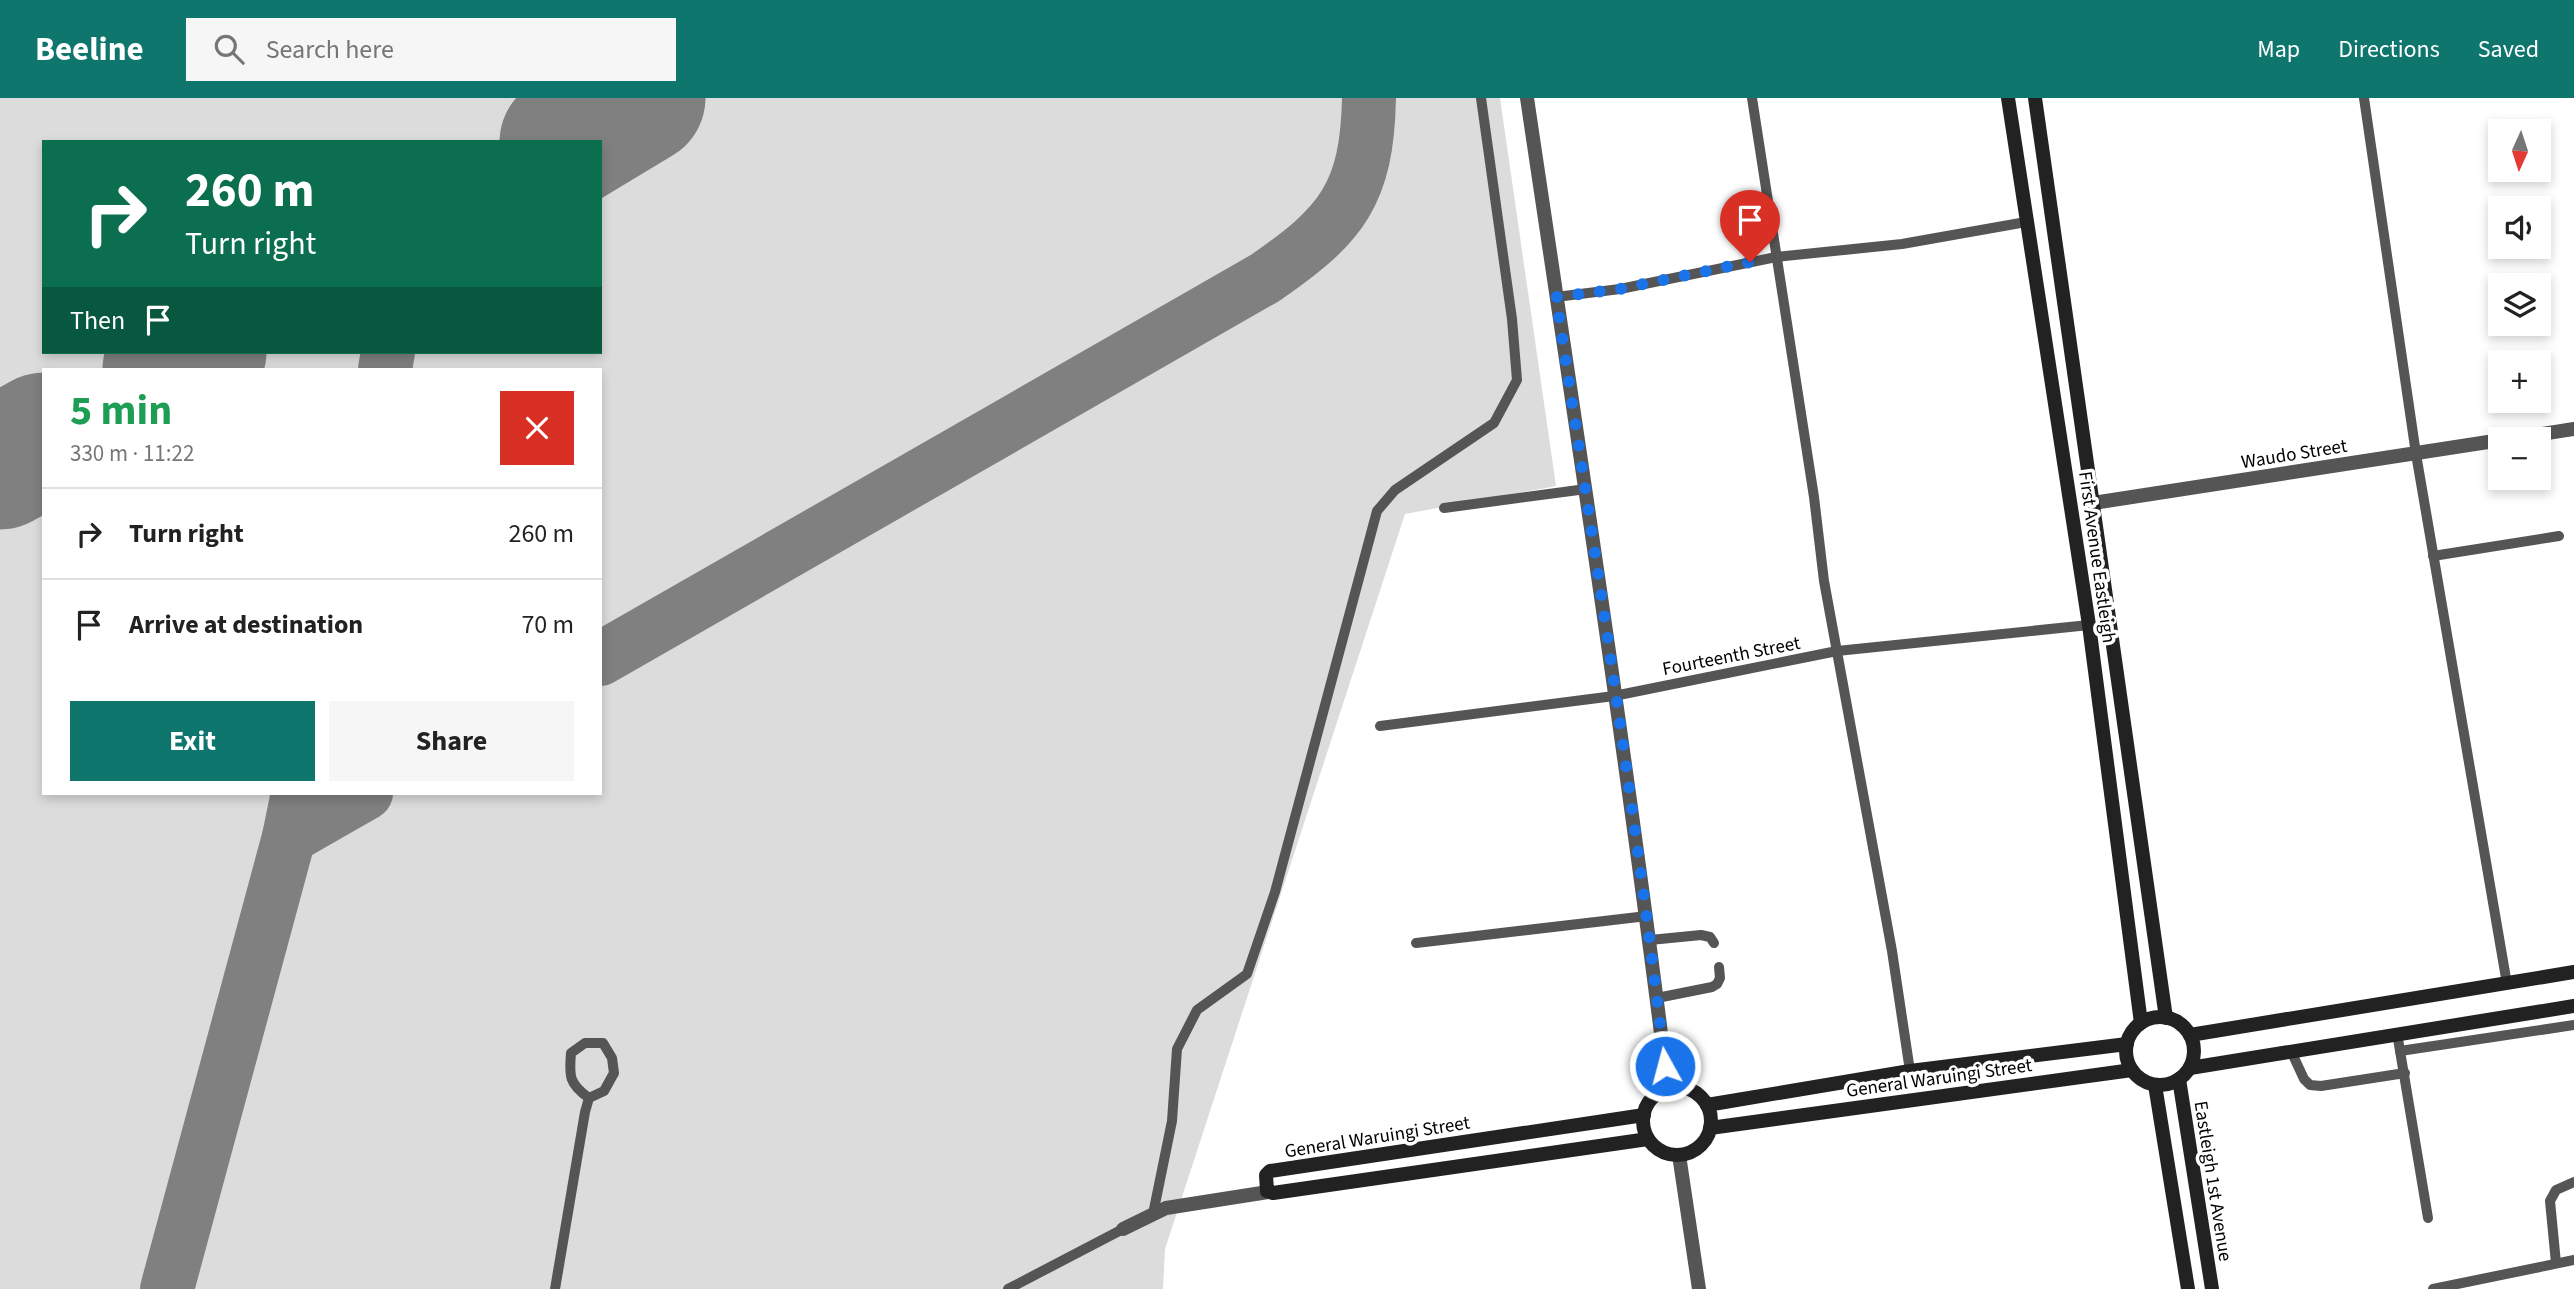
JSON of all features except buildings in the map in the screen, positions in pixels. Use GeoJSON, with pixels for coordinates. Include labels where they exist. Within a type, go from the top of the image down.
{"type":"FeatureCollection","features":[{"type":"Feature","properties":{"kind":"main road","name":"First Avenue Eastleigh"},"geometry":{"type":"LineString","coordinates":[[2008,98],[2089,625],[2141,1023]]}},
{"type":"Feature","properties":{"kind":"main road","name":"First Avenue Eastleigh"},"geometry":{"type":"LineString","coordinates":[[2035,98],[2166,1018]]}},
{"type":"Feature","properties":{"kind":"main road"},"geometry":{"type":"LineString","coordinates":[[2190,1035],[2574,972]]}},
{"type":"Feature","properties":{"kind":"main road"},"geometry":{"type":"LineString","coordinates":[[2184,1073],[2193,1057],[2190,1035],[2184,1027],[2166,1018],[2157,1017],[2141,1023],[2132,1032],[2126,1053],[2132,1070],[2146,1082],[2164,1085],[2184,1073],[2291,1051],[2574,1006]]}},
{"type":"Feature","properties":{"kind":"main road","name":"General Waruingi Street"},"geometry":{"type":"LineString","coordinates":[[1707,1105],[1910,1071],[2127,1044]]}},
{"type":"Feature","properties":{"kind":"main road","name":"General Waruingi Street"},"geometry":{"type":"LineString","coordinates":[[1710,1128],[2132,1070]]}},
{"type":"Feature","properties":{"kind":"main road","name":"Eastleigh 1st Avenue"},"geometry":{"type":"LineString","coordinates":[[2184,1073],[2212,1289]]}},
{"type":"Feature","properties":{"kind":"main road"},"geometry":{"type":"LineString","coordinates":[[2155,1085],[2188,1289]]}},
{"type":"Feature","properties":{"kind":"main road"},"geometry":{"type":"LineString","coordinates":[[1668,1089],[1690,1090],[1707,1105],[1710,1128],[1707,1138],[1690,1153],[1679,1155],[1661,1151],[1648,1139],[1643,1123],[1644,1115],[1652,1098],[1668,1089]]}},
{"type":"Feature","properties":{"kind":"main road","name":"General Waruingi Street"},"geometry":{"type":"LineString","coordinates":[[1268,1192],[1266,1175],[1270,1171],[1644,1115]]}},
{"type":"Feature","properties":{"kind":"main road"},"geometry":{"type":"LineString","coordinates":[[1268,1192],[1273,1194],[1648,1139]]}},
{"type":"Feature","properties":{"kind":"street"},"geometry":{"type":"LineString","coordinates":[[1527,98],[1647,916],[1668,1089]]}},
{"type":"Feature","properties":{"kind":"street"},"geometry":{"type":"LineString","coordinates":[[2551,433],[2574,429]]}},
{"type":"Feature","properties":{"kind":"street","name":"Waudo Street"},"geometry":{"type":"LineString","coordinates":[[2093,503],[2488,442]]}},
{"type":"Feature","properties":{"kind":"street"},"geometry":{"type":"LineString","coordinates":[[1679,1155],[1699,1289]]}},
{"type":"Feature","properties":{"kind":"street"},"geometry":{"type":"LineString","coordinates":[[1123,1229],[1166,1208],[1268,1192]]}},
{"type":"Feature","properties":{"kind":"lane"},"geometry":{"type":"LineString","coordinates":[[1153,1214],[1172,1121],[1177,1049],[1197,1010],[1247,974],[1275,892],[1377,511],[1395,490],[1494,423],[1517,380],[1512,319],[1481,98]]}},
{"type":"Feature","properties":{"kind":"lane"},"geometry":{"type":"LineString","coordinates":[[1752,98],[1814,497],[1824,581],[1892,951],[1910,1071]]}},
{"type":"Feature","properties":{"kind":"lane"},"geometry":{"type":"LineString","coordinates":[[2364,98],[2416,453],[2507,984]]}},
{"type":"Feature","properties":{"kind":"lane"},"geometry":{"type":"LineString","coordinates":[[1556,297],[1620,289],[1776,257],[1902,244],[2026,222]]}},
{"type":"Feature","properties":{"kind":"lane"},"geometry":{"type":"LineString","coordinates":[[1444,508],[1586,489]]}},
{"type":"Feature","properties":{"kind":"lane"},"geometry":{"type":"LineString","coordinates":[[2433,556],[2559,536]]}},
{"type":"Feature","properties":{"kind":"lane","name":"Fourteenth Street"},"geometry":{"type":"LineString","coordinates":[[1380,726],[1614,696],[1837,651],[2089,625]]}},
{"type":"Feature","properties":{"kind":"lane"},"geometry":{"type":"LineString","coordinates":[[1416,943],[1647,916]]}},
{"type":"Feature","properties":{"kind":"lane"},"geometry":{"type":"LineString","coordinates":[[1650,940],[1701,935],[1710,937],[1714,943]]}},
{"type":"Feature","properties":{"kind":"lane"},"geometry":{"type":"LineString","coordinates":[[1657,998],[1712,987],[1720,978],[1719,967]]}},
{"type":"Feature","properties":{"kind":"lane"},"geometry":{"type":"LineString","coordinates":[[2400,1051],[2574,1025]]}},
{"type":"Feature","properties":{"kind":"lane"},"geometry":{"type":"LineString","coordinates":[[2397,1033],[2428,1217]]}},
{"type":"Feature","properties":{"kind":"lane"},"geometry":{"type":"LineString","coordinates":[[585,1043],[603,1043],[612,1058],[614,1073],[604,1091],[589,1098],[575,1088],[569,1072],[571,1053],[585,1043]]}},
{"type":"Feature","properties":{"kind":"lane"},"geometry":{"type":"LineString","coordinates":[[2291,1051],[2310,1086],[2405,1073]]}},
{"type":"Feature","properties":{"kind":"lane"},"geometry":{"type":"LineString","coordinates":[[555,1289],[589,1098]]}},
{"type":"Feature","properties":{"kind":"lane"},"geometry":{"type":"LineString","coordinates":[[2556,1263],[2550,1201],[2556,1190],[2574,1182]]}},
{"type":"Feature","properties":{"kind":"lane"},"geometry":{"type":"LineString","coordinates":[[1008,1289],[1123,1229]]}},
{"type":"Feature","properties":{"kind":"lane"},"geometry":{"type":"LineString","coordinates":[[2432,1289],[2574,1260]]}},
{"type":"Feature","properties":{"kind":"shaded area"},"geometry":{"type":"Polygon","coordinates":[[[0,98],[1500,98],[1556,486],[1405,514],[1165,1249],[1163,1289],[0,1289],[0,98]]]}},
{"type":"Feature","properties":{"kind":"taxiway"},"geometry":{"type":"LineString","coordinates":[[602,658],[1265,278],[1313,241],[1345,204],[1356,183],[1363,159],[1369,98]]}},
{"type":"Feature","properties":{"kind":"taxiway"},"geometry":{"type":"LineString","coordinates":[[385,368],[388,354]]}},
{"type":"Feature","properties":{"kind":"taxiway"},"geometry":{"type":"LineString","coordinates":[[167,1289],[289,837],[298,795]]}},
{"type":"Feature","properties":{"kind":"taxiway"},"geometry":{"type":"LineString","coordinates":[[289,837],[362,795]]}},
{"type":"Feature","properties":{"kind":"runway"},"geometry":{"type":"LineString","coordinates":[[569,140],[639,98]]}},
{"type":"Feature","properties":{"kind":"runway"},"geometry":{"type":"LineString","coordinates":[[171,368],[196,354]]}},
{"type":"Feature","properties":{"kind":"runway"},"geometry":{"type":"LineString","coordinates":[[0,463],[42,440]]}},
{"type":"Feature","properties":{"kind":"route"},"geometry":{"type":"LineString","coordinates":[[1665,1066],[1647,916],[1556,297],[1620,289],[1750,262]]}}]}
